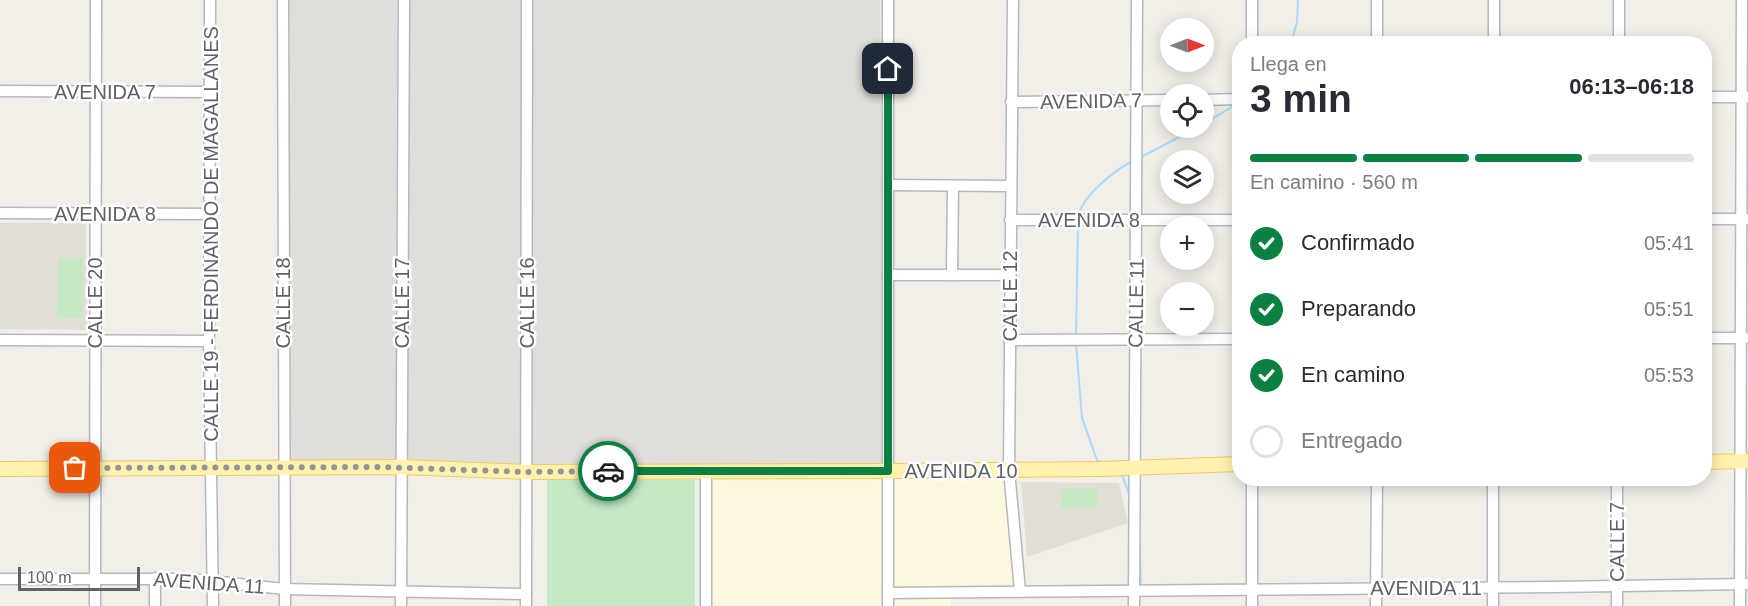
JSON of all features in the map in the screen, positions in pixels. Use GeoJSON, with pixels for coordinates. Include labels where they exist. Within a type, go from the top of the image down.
{"type":"FeatureCollection","features":[{"type":"Feature","properties":{"kind":"main road"},"geometry":{"type":"LineString","coordinates":[[1712,462],[1744,461]]}},
{"type":"Feature","properties":{"kind":"main road","name":"AVENIDA 10"},"geometry":{"type":"LineString","coordinates":[[0,469],[401,467],[527,472],[888,471],[1099,470],[1232,464]]}},
{"type":"Feature","properties":{"kind":"street","name":"CALLE 20"},"geometry":{"type":"LineString","coordinates":[[95,606],[96,0]]}},
{"type":"Feature","properties":{"kind":"street","name":"CALLE 19 - FERDINANDO DE MAGALLANES"},"geometry":{"type":"LineString","coordinates":[[210,0],[209,341],[213,468],[213,606]]}},
{"type":"Feature","properties":{"kind":"street","name":"CALLE 18"},"geometry":{"type":"LineString","coordinates":[[283,0],[285,606]]}},
{"type":"Feature","properties":{"kind":"street","name":"CALLE 17"},"geometry":{"type":"LineString","coordinates":[[401,606],[404,0]]}},
{"type":"Feature","properties":{"kind":"street","name":"CALLE 16"},"geometry":{"type":"LineString","coordinates":[[526,600],[527,0]]}},
{"type":"Feature","properties":{"kind":"street"},"geometry":{"type":"LineString","coordinates":[[888,0],[888,606]]}},
{"type":"Feature","properties":{"kind":"street","name":"CALLE 12"},"geometry":{"type":"LineString","coordinates":[[1013,0],[1010,186],[1010,470],[1020,591]]}},
{"type":"Feature","properties":{"kind":"street","name":"CALLE 11"},"geometry":{"type":"LineString","coordinates":[[1134,606],[1136,591],[1130,469],[1136,339],[1138,220],[1137,0]]}},
{"type":"Feature","properties":{"kind":"street"},"geometry":{"type":"LineString","coordinates":[[1252,0],[1252,36]]}},
{"type":"Feature","properties":{"kind":"street"},"geometry":{"type":"LineString","coordinates":[[1377,0],[1377,36]]}},
{"type":"Feature","properties":{"kind":"street"},"geometry":{"type":"LineString","coordinates":[[1494,0],[1494,36]]}},
{"type":"Feature","properties":{"kind":"street"},"geometry":{"type":"LineString","coordinates":[[1619,0],[1619,36]]}},
{"type":"Feature","properties":{"kind":"street"},"geometry":{"type":"LineString","coordinates":[[1740,606],[1744,584],[1745,97],[1743,0]]}},
{"type":"Feature","properties":{"kind":"street","name":"AVENIDA 7"},"geometry":{"type":"LineString","coordinates":[[0,91],[210,92]]}},
{"type":"Feature","properties":{"kind":"street"},"geometry":{"type":"LineString","coordinates":[[1712,97],[1745,97]]}},
{"type":"Feature","properties":{"kind":"street"},"geometry":{"type":"LineString","coordinates":[[1214,100],[1232,99]]}},
{"type":"Feature","properties":{"kind":"street","name":"AVENIDA 7"},"geometry":{"type":"LineString","coordinates":[[1011,102],[1160,100]]}},
{"type":"Feature","properties":{"kind":"street"},"geometry":{"type":"LineString","coordinates":[[888,185],[1010,186]]}},
{"type":"Feature","properties":{"kind":"street"},"geometry":{"type":"LineString","coordinates":[[951,275],[953,186]]}},
{"type":"Feature","properties":{"kind":"street","name":"AVENIDA 8"},"geometry":{"type":"LineString","coordinates":[[0,213],[210,214]]}},
{"type":"Feature","properties":{"kind":"street"},"geometry":{"type":"LineString","coordinates":[[1712,219],[1745,219]]}},
{"type":"Feature","properties":{"kind":"street","name":"AVENIDA 8"},"geometry":{"type":"LineString","coordinates":[[1010,220],[1232,220]]}},
{"type":"Feature","properties":{"kind":"street"},"geometry":{"type":"LineString","coordinates":[[888,275],[1010,275]]}},
{"type":"Feature","properties":{"kind":"street"},"geometry":{"type":"LineString","coordinates":[[1712,338],[1745,338]]}},
{"type":"Feature","properties":{"kind":"street"},"geometry":{"type":"LineString","coordinates":[[1010,340],[1232,339]]}},
{"type":"Feature","properties":{"kind":"street"},"geometry":{"type":"LineString","coordinates":[[0,340],[209,341]]}},
{"type":"Feature","properties":{"kind":"street"},"geometry":{"type":"LineString","coordinates":[[706,471],[706,606]]}},
{"type":"Feature","properties":{"kind":"street"},"geometry":{"type":"LineString","coordinates":[[1252,486],[1252,606]]}},
{"type":"Feature","properties":{"kind":"street"},"geometry":{"type":"LineString","coordinates":[[1377,486],[1377,606]]}},
{"type":"Feature","properties":{"kind":"street"},"geometry":{"type":"LineString","coordinates":[[1493,486],[1493,606]]}},
{"type":"Feature","properties":{"kind":"street","name":"CALLE 7"},"geometry":{"type":"LineString","coordinates":[[1617,486],[1617,606]]}},
{"type":"Feature","properties":{"kind":"street"},"geometry":{"type":"LineString","coordinates":[[155,578],[155,606]]}},
{"type":"Feature","properties":{"kind":"street","name":"AVENIDA 11"},"geometry":{"type":"LineString","coordinates":[[0,579],[155,578],[213,581],[285,589],[401,592],[526,600]]}},
{"type":"Feature","properties":{"kind":"street","name":"AVENIDA 11"},"geometry":{"type":"LineString","coordinates":[[888,592],[1617,587],[1744,584]]}},
{"type":"Feature","properties":{"kind":"shaded area"},"geometry":{"type":"Polygon","coordinates":[[[287,0],[880,0],[885,465],[284,467],[287,0]]]}},
{"type":"Feature","properties":{"kind":"shaded area"},"geometry":{"type":"Polygon","coordinates":[[[0,223],[86,223],[87,330],[0,329],[0,223]]]}},
{"type":"Feature","properties":{"kind":"shaded area"},"geometry":{"type":"Polygon","coordinates":[[[1009,470],[1020,591],[951,592],[951,606],[706,606],[706,471],[1009,470]]]}},
{"type":"Feature","properties":{"kind":"shaded area"},"geometry":{"type":"Polygon","coordinates":[[[1021,482],[1119,483],[1128,523],[1027,557],[1021,482]]]}},
{"type":"Feature","properties":{"kind":"green space"},"geometry":{"type":"Polygon","coordinates":[[[58,258],[83,259],[82,318],[57,318],[58,258]]]}},
{"type":"Feature","properties":{"kind":"green space"},"geometry":{"type":"Polygon","coordinates":[[[547,480],[695,480],[695,606],[547,606],[547,480]]]}},
{"type":"Feature","properties":{"kind":"green space"},"geometry":{"type":"Polygon","coordinates":[[[1097,488],[1097,508],[1061,508],[1061,489],[1097,488]]]}},
{"type":"Feature","properties":{"kind":"waterway"},"geometry":{"type":"LineString","coordinates":[[1293,36],[1297,22],[1298,0]]}},
{"type":"Feature","properties":{"kind":"waterway"},"geometry":{"type":"LineString","coordinates":[[1214,118],[1232,107]]}},
{"type":"Feature","properties":{"kind":"waterway"},"geometry":{"type":"LineString","coordinates":[[1141,157],[1178,138]]}},
{"type":"Feature","properties":{"kind":"waterway"},"geometry":{"type":"LineString","coordinates":[[1079,215],[1081,208],[1093,192],[1118,170],[1133,161]]}},
{"type":"Feature","properties":{"kind":"waterway"},"geometry":{"type":"LineString","coordinates":[[1076,335],[1078,224]]}},
{"type":"Feature","properties":{"kind":"waterway"},"geometry":{"type":"LineString","coordinates":[[1076,344],[1082,418],[1097,460],[1103,464]]}},
{"type":"Feature","properties":{"kind":"waterway"},"geometry":{"type":"LineString","coordinates":[[1118,474],[1123,477],[1130,497]]}},
{"type":"Feature","properties":{"kind":"waterway"},"geometry":{"type":"LineString","coordinates":[[1139,537],[1141,582]]}},
{"type":"Feature","properties":{"kind":"way so far"},"geometry":{"type":"LineString","coordinates":[[75,468],[401,467],[527,472],[608,471]]}},
{"type":"Feature","properties":{"kind":"route"},"geometry":{"type":"LineString","coordinates":[[608,471],[888,471],[888,69]]}}]}
